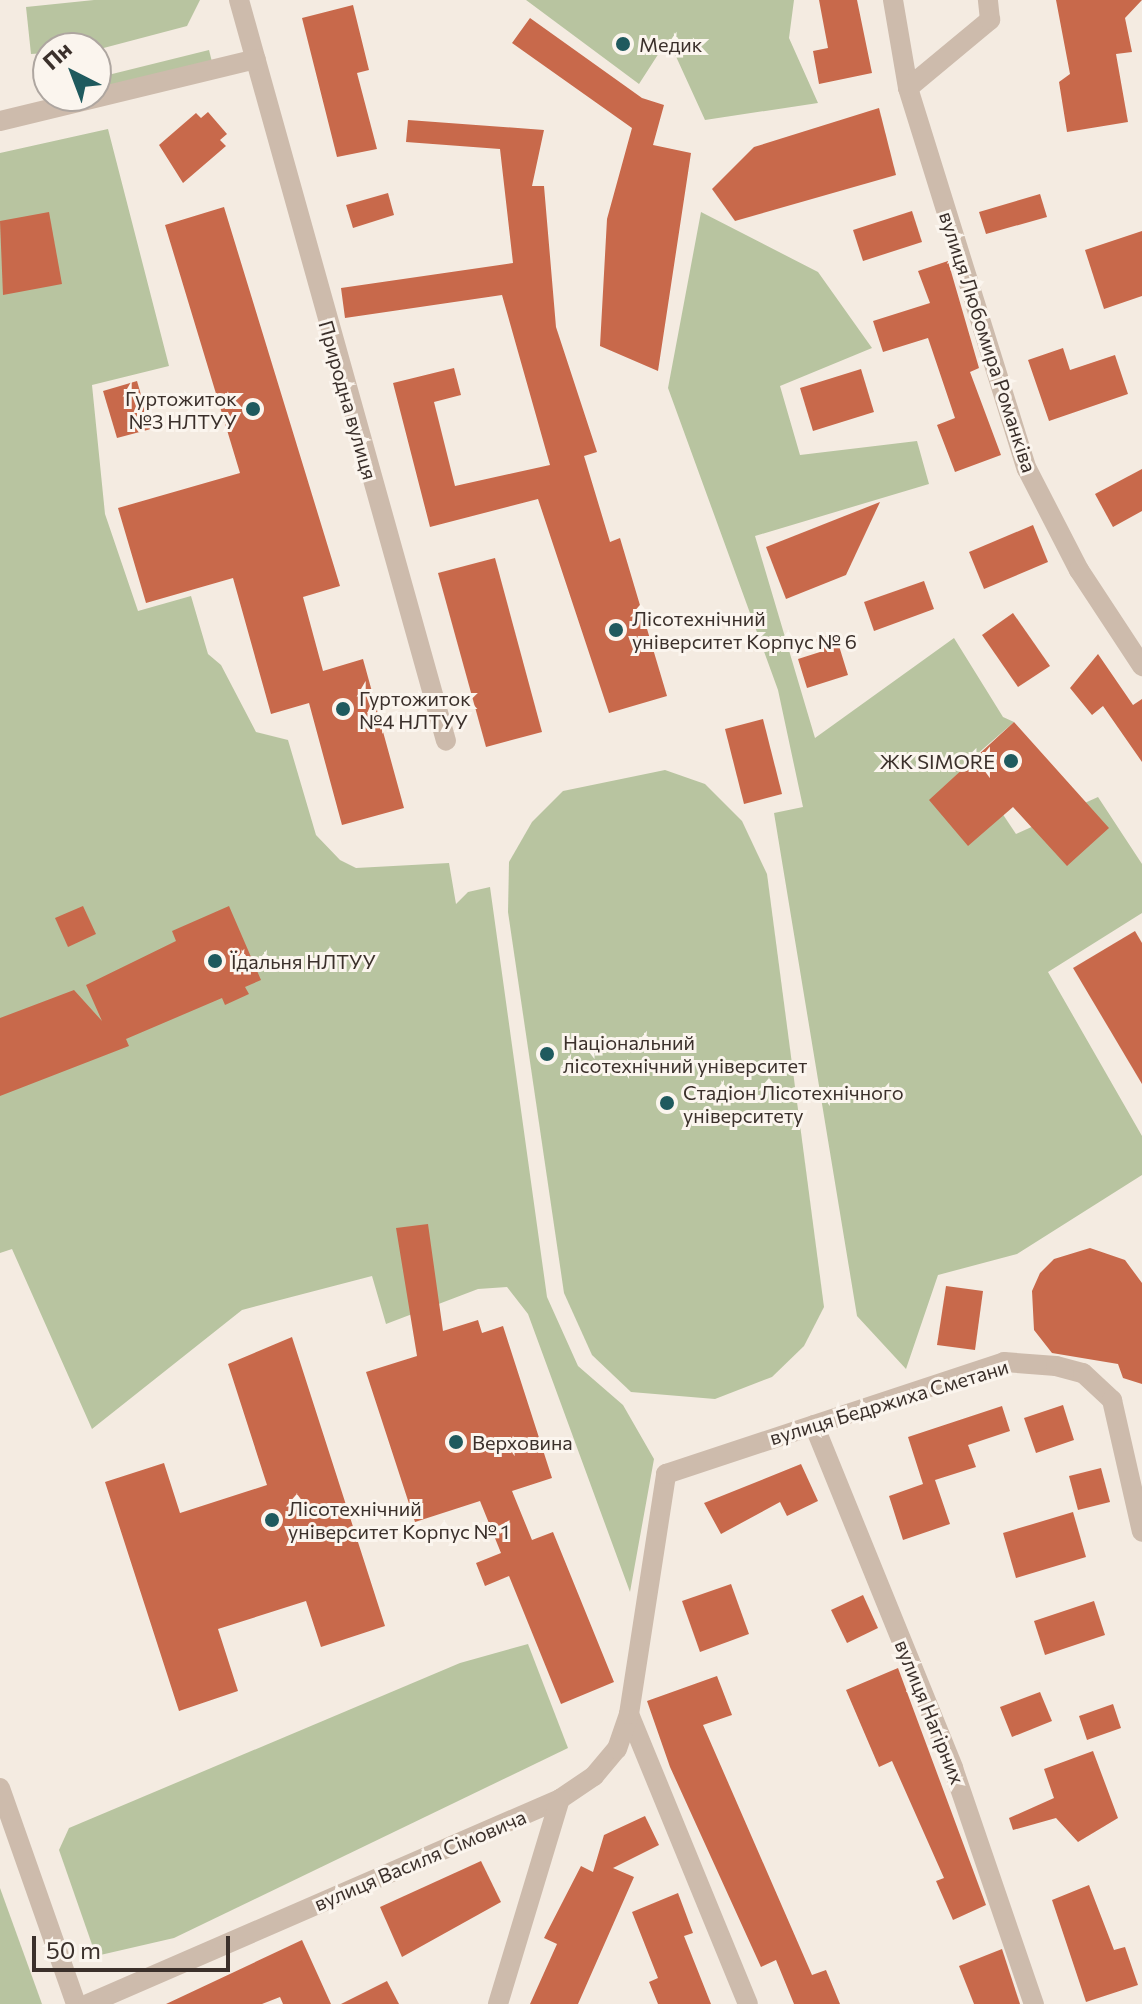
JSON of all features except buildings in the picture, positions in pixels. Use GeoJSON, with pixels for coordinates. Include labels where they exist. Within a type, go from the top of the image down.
{"type":"FeatureCollection","features":[{"type":"Feature","properties":{"kind":"street","name":"Природна вулиця"},"geometry":{"type":"LineString","coordinates":[[239,0],[446,741]]}},
{"type":"Feature","properties":{"kind":"street","name":"вулиця Любомира Романківа"},"geometry":{"type":"LineString","coordinates":[[893,0],[908,88],[1027,469],[1079,570],[1142,666]]}},
{"type":"Feature","properties":{"kind":"street"},"geometry":{"type":"LineString","coordinates":[[908,88],[990,20],[988,0]]}},
{"type":"Feature","properties":{"kind":"street"},"geometry":{"type":"LineString","coordinates":[[0,121],[256,59]]}},
{"type":"Feature","properties":{"kind":"street","name":"вулиця Бедржиха Сметани"},"geometry":{"type":"LineString","coordinates":[[675,1471],[1004,1362],[1056,1366],[1102,1386],[1112,1400],[1142,1532]]}},
{"type":"Feature","properties":{"kind":"street","name":"вулиця Нагірних"},"geometry":{"type":"LineString","coordinates":[[814,1425],[953,1768],[1034,2004]]}},
{"type":"Feature","properties":{"kind":"street","name":"вулиця Василя Сімовича"},"geometry":{"type":"LineString","coordinates":[[88,2004],[560,1799],[617,1749],[629,1714],[666,1474],[675,1471]]}},
{"type":"Feature","properties":{"kind":"street"},"geometry":{"type":"LineString","coordinates":[[629,1714],[748,2004]]}},
{"type":"Feature","properties":{"kind":"street"},"geometry":{"type":"LineString","coordinates":[[0,1788],[76,2004]]}},
{"type":"Feature","properties":{"kind":"street"},"geometry":{"type":"LineString","coordinates":[[498,2004],[560,1799]]}},
{"type":"Feature","properties":{"kind":"green space"},"geometry":{"type":"Polygon","coordinates":[[[94,0],[200,0],[187,26],[112,46],[112,32],[32,32],[31,54],[26,7],[94,0]]]}},
{"type":"Feature","properties":{"kind":"green space"},"geometry":{"type":"Polygon","coordinates":[[[526,0],[794,0],[789,38],[818,103],[705,120],[668,39],[639,84],[526,0]]]}},
{"type":"Feature","properties":{"kind":"green space"},"geometry":{"type":"Polygon","coordinates":[[[209,50],[212,62],[112,87],[112,74],[209,50]]]}},
{"type":"Feature","properties":{"kind":"green space"},"geometry":{"type":"Polygon","coordinates":[[[108,129],[169,366],[92,385],[105,514],[138,611],[191,596],[208,654],[221,665],[256,732],[288,740],[316,835],[340,860],[356,868],[449,863],[456,904],[468,892],[490,887],[547,1297],[578,1366],[623,1405],[654,1459],[630,1592],[528,1314],[507,1287],[478,1289],[386,1324],[372,1276],[242,1310],[92,1429],[12,1249],[0,1253],[0,153],[108,129]]]}},
{"type":"Feature","properties":{"kind":"green space"},"geometry":{"type":"Polygon","coordinates":[[[701,212],[818,272],[872,348],[780,386],[800,455],[917,441],[929,484],[755,536],[815,738],[954,638],[1003,717],[1014,722],[968,762],[1016,834],[1098,797],[1142,864],[1142,913],[1048,972],[1142,1136],[1142,1175],[1017,1254],[938,1275],[906,1369],[857,1316],[774,813],[803,807],[778,690],[668,388],[701,212]]]}},
{"type":"Feature","properties":{"kind":"green space","name":"Стадіон Лісотехнічного університету"},"geometry":{"type":"Polygon","coordinates":[[[665,770],[705,784],[742,821],[767,874],[824,1307],[804,1346],[772,1377],[715,1399],[631,1392],[592,1355],[564,1293],[508,912],[509,862],[532,822],[563,791],[665,770]]]}},
{"type":"Feature","properties":{"kind":"green space"},"geometry":{"type":"Polygon","coordinates":[[[528,1644],[568,1748],[174,1938],[96,1956],[59,1850],[69,1828],[460,1663],[528,1644]]]}},
{"type":"Feature","properties":{"kind":"green space"},"geometry":{"type":"Polygon","coordinates":[[[0,1888],[42,2004],[0,2004],[0,1888]]]}},
{"type":"Feature","properties":{"kind":"place","name":"Медик"},"geometry":{"type":"Point","coordinates":[623,44]}},
{"type":"Feature","properties":{"kind":"place","name":"Гуртожиток №3 НЛТУУ"},"geometry":{"type":"Point","coordinates":[253,409]}},
{"type":"Feature","properties":{"kind":"place","name":"Лісотехнічний університет Корпус № 6"},"geometry":{"type":"Point","coordinates":[616,630]}},
{"type":"Feature","properties":{"kind":"place","name":"Гуртожиток №4 НЛТУУ"},"geometry":{"type":"Point","coordinates":[343,709]}},
{"type":"Feature","properties":{"kind":"place","name":"ЖК SIMORE"},"geometry":{"type":"Point","coordinates":[1011,761]}},
{"type":"Feature","properties":{"kind":"place","name":"Їдальня НЛТУУ"},"geometry":{"type":"Point","coordinates":[215,961]}},
{"type":"Feature","properties":{"kind":"place","name":"Національний лісотехнічний університет"},"geometry":{"type":"Point","coordinates":[547,1054]}},
{"type":"Feature","properties":{"kind":"place","name":"Стадіон Лісотехнічного університету"},"geometry":{"type":"Point","coordinates":[667,1103]}},
{"type":"Feature","properties":{"kind":"place","name":"Верховина"},"geometry":{"type":"Point","coordinates":[456,1442]}},
{"type":"Feature","properties":{"kind":"place","name":"Лісотехнічний університет Корпус № 1"},"geometry":{"type":"Point","coordinates":[272,1520]}}]}
